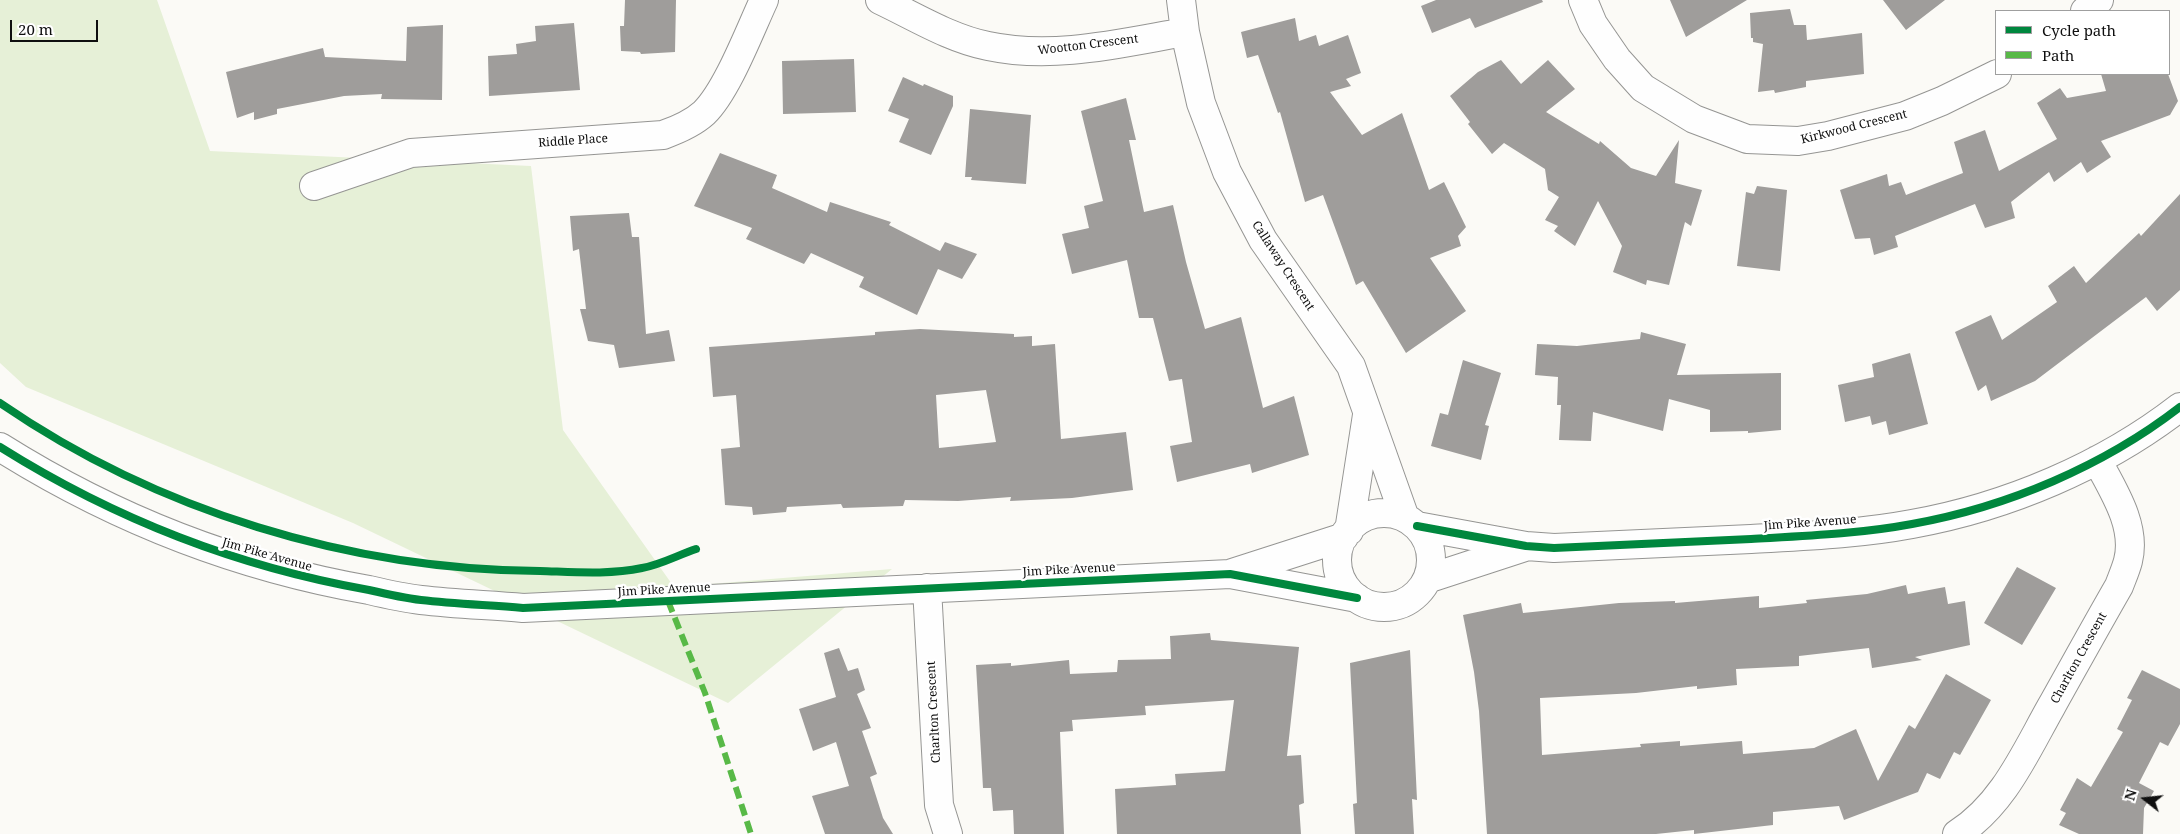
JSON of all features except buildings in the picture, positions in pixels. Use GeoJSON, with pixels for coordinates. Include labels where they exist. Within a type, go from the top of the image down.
{"type":"FeatureCollection","features":[{"type":"Feature","properties":{"kind":"street","name":"Riddle Place"},"geometry":{"type":"LineString","coordinates":[[314,186],[411,153],[663,135],[676,131],[704,113],[722,88],[764,0]]}},
{"type":"Feature","properties":{"kind":"street","name":"Wootton Crescent"},"geometry":{"type":"LineString","coordinates":[[880,0],[945,31],[978,43],[1030,52],[1073,50],[1185,32]]}},
{"type":"Feature","properties":{"kind":"street","name":"Callaway Crescent"},"geometry":{"type":"LineString","coordinates":[[1181,0],[1185,32],[1201,103],[1227,172],[1263,240],[1351,366],[1411,522]]}},
{"type":"Feature","properties":{"kind":"street","name":"Kirkwood Crescent"},"geometry":{"type":"LineString","coordinates":[[1583,0],[1598,31],[1617,59],[1644,88],[1694,119],[1747,139],[1798,142],[1838,134],[1905,116],[1942,102],[1995,75]]}},
{"type":"Feature","properties":{"kind":"street"},"geometry":{"type":"LineString","coordinates":[[2086,10],[2099,0]]}},
{"type":"Feature","properties":{"kind":"street","name":"Jim Pike Avenue"},"geometry":{"type":"LineString","coordinates":[[1411,522],[1526,546],[1554,548],[1817,535],[1912,525],[1951,516],[2027,492],[2097,460],[2157,424],[2180,407]]}},
{"type":"Feature","properties":{"kind":"street","name":"Callaway Crescent"},"geometry":{"type":"LineString","coordinates":[[1346,534],[1367,411]]}},
{"type":"Feature","properties":{"kind":"street","name":"Jim Pike Avenue"},"geometry":{"type":"LineString","coordinates":[[0,447],[30,466],[121,514],[218,552],[318,581],[420,600],[523,608],[1230,574],[1357,598]]}},
{"type":"Feature","properties":{"kind":"street","name":"Charlton Crescent"},"geometry":{"type":"LineString","coordinates":[[1957,834],[1974,823],[1989,809],[2013,776],[2119,586],[2126,568],[2129,559],[2129,531],[2120,503],[2097,460]]}},
{"type":"Feature","properties":{"kind":"street"},"geometry":{"type":"LineString","coordinates":[[1386,514],[1411,522],[1425,537],[1430,551],[1431,565],[1427,579],[1420,591],[1410,600],[1397,606],[1383,608],[1369,605],[1357,598],[1347,589],[1341,577],[1338,564],[1339,550],[1346,534],[1368,516],[1386,514]]}},
{"type":"Feature","properties":{"kind":"street","name":"Jim Pike Avenue"},"geometry":{"type":"LineString","coordinates":[[1230,574],[1346,534]]}},
{"type":"Feature","properties":{"kind":"street","name":"Jim Pike Avenue"},"geometry":{"type":"LineString","coordinates":[[1427,579],[1526,546]]}},
{"type":"Feature","properties":{"kind":"street","name":"Charlton Crescent"},"geometry":{"type":"LineString","coordinates":[[927,588],[939,805],[948,834]]}},
{"type":"Feature","properties":{"kind":"green space"},"geometry":{"type":"Polygon","coordinates":[[[0,0],[157,0],[210,151],[531,166],[563,430],[674,587],[892,569],[728,703],[353,523],[26,387],[0,363],[0,0]]]}},
{"type":"Feature","properties":{"kind":"marked path"},"geometry":{"type":"LineString","coordinates":[[668,601],[705,693],[751,834]]}},
{"type":"Feature","properties":{"kind":"cycle path"},"geometry":{"type":"LineString","coordinates":[[0,403],[60,441],[124,475],[190,503],[258,527],[327,546],[398,560],[469,568],[591,573],[617,572],[649,567],[696,549]]}},
{"type":"Feature","properties":{"kind":"cycle path"},"geometry":{"type":"LineString","coordinates":[[1417,526],[1526,546],[1554,548],[1811,536],[1912,524],[1948,517],[1983,507],[2053,481],[2119,448],[2180,407]]}},
{"type":"Feature","properties":{"kind":"cycle path"},"geometry":{"type":"LineString","coordinates":[[0,447],[43,473],[87,496],[132,517],[224,553],[320,580],[395,596],[446,603],[523,608],[1230,574],[1357,598]]}}]}
